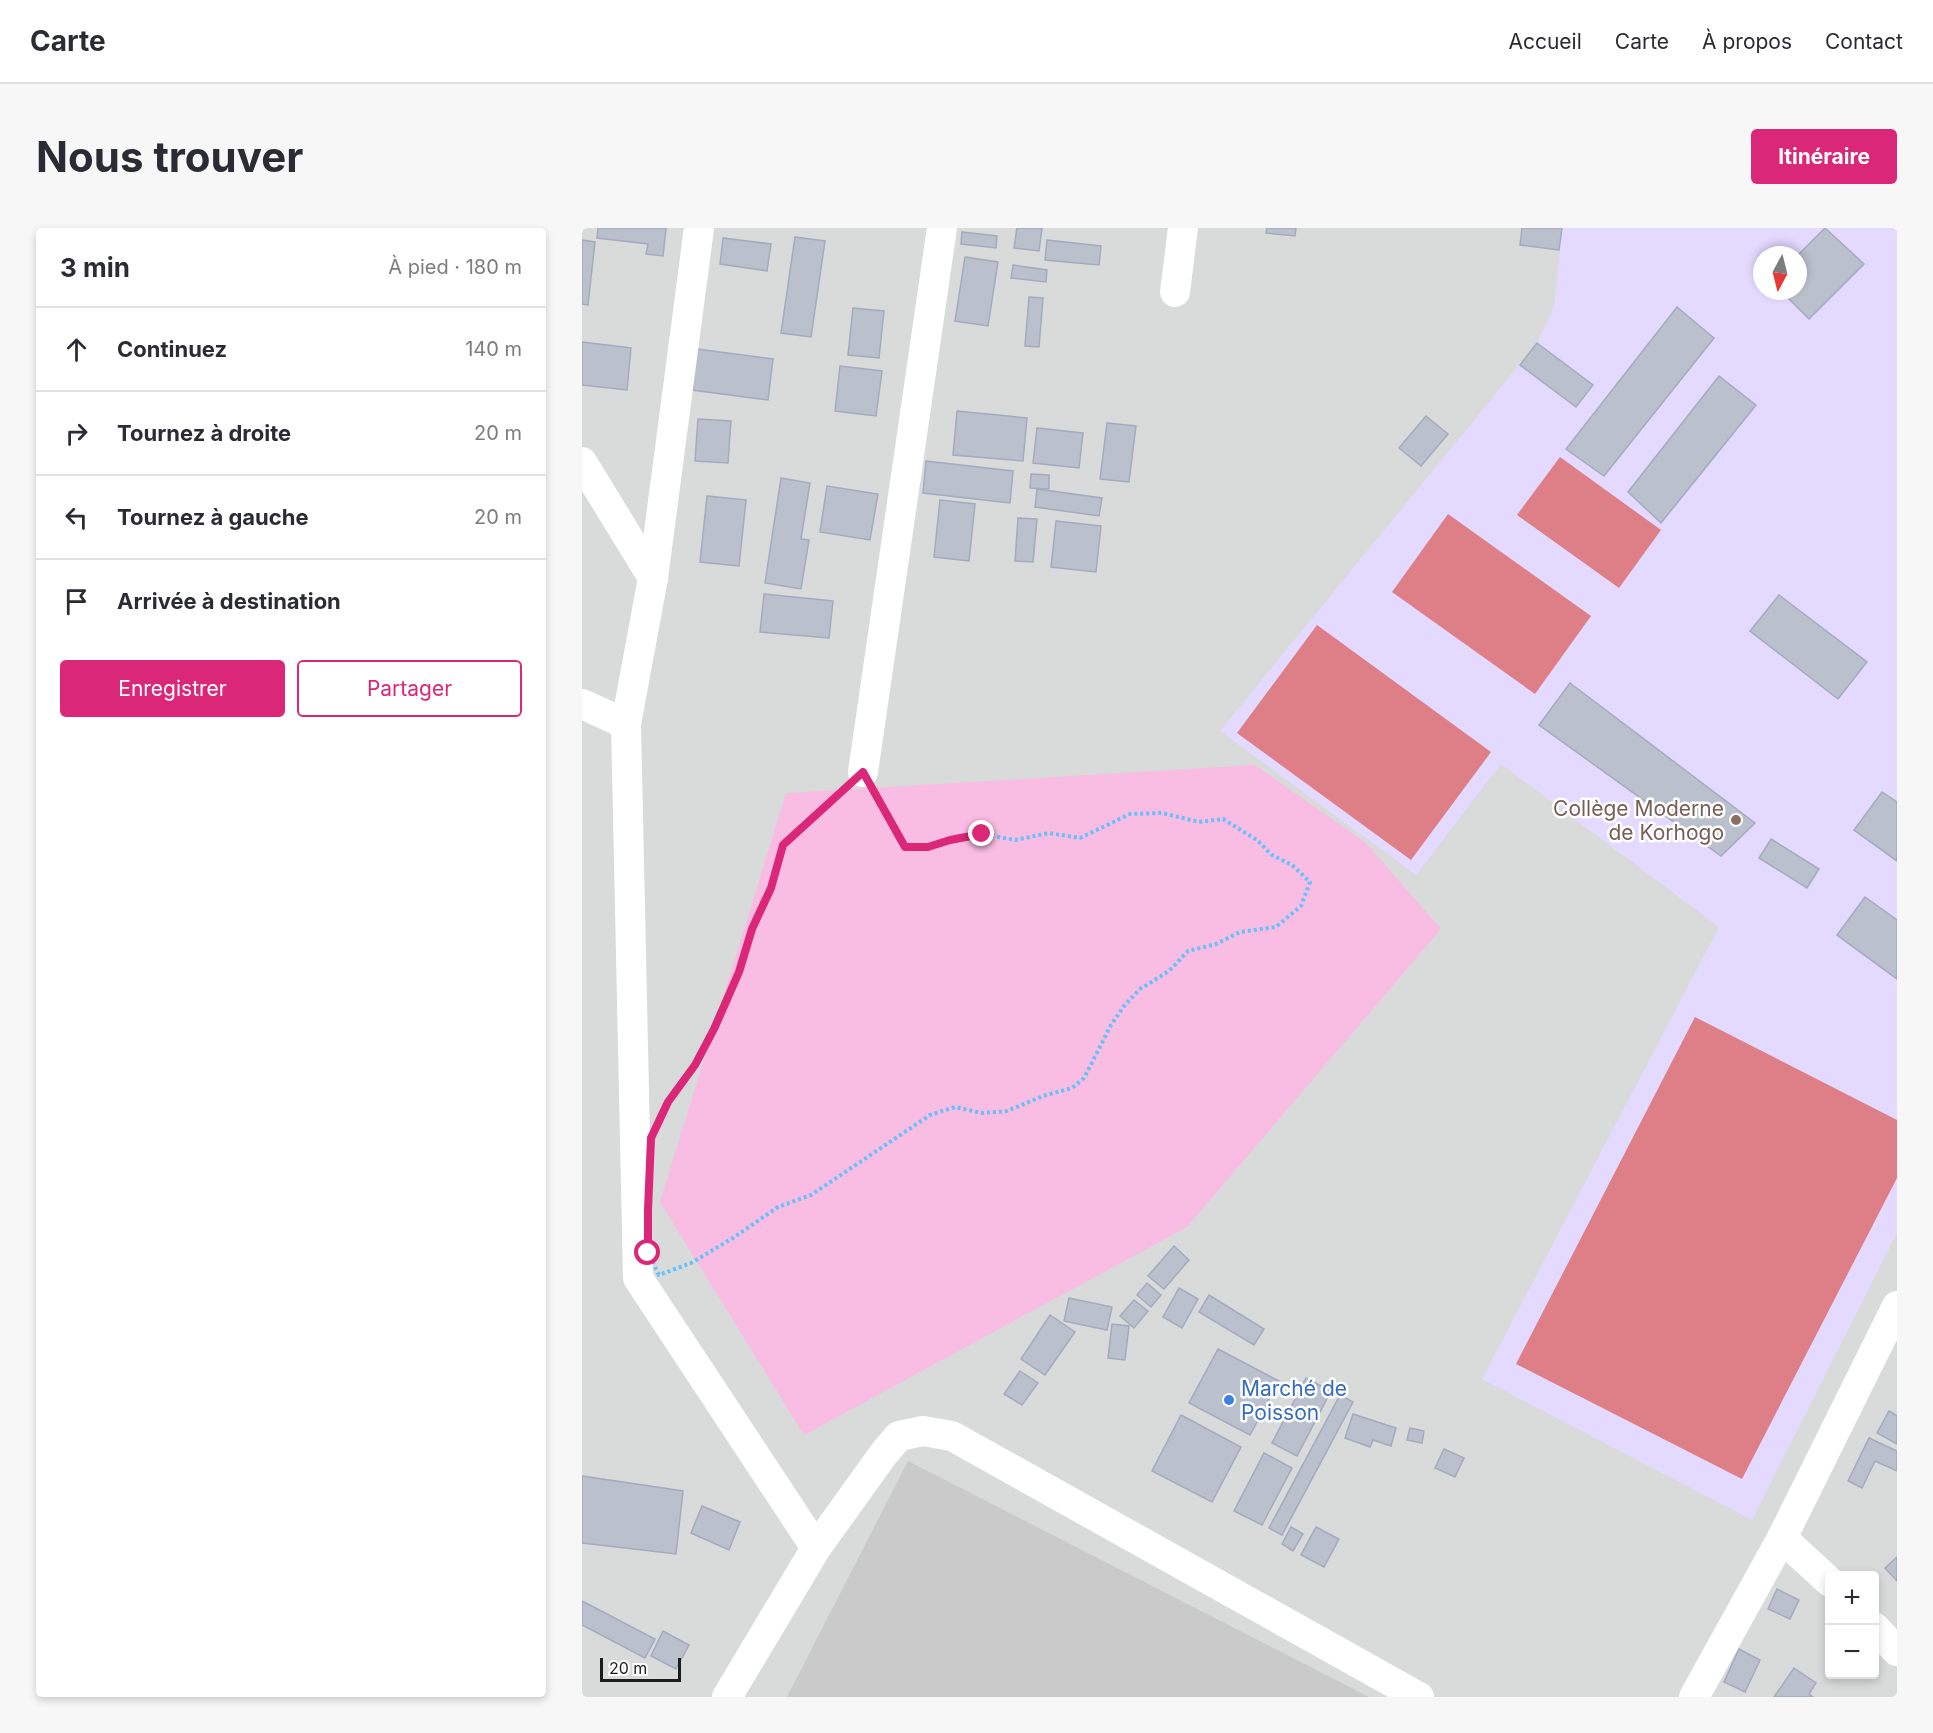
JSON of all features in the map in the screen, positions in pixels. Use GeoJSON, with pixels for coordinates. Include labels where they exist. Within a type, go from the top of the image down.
{"type":"FeatureCollection","features":[{"type":"Feature","properties":{"kind":"street"},"geometry":{"type":"LineString","coordinates":[[699,228],[653,578],[626,724],[638,1278],[816,1548]]}},
{"type":"Feature","properties":{"kind":"street"},"geometry":{"type":"LineString","coordinates":[[863,772],[942,228]]}},
{"type":"Feature","properties":{"kind":"street"},"geometry":{"type":"LineString","coordinates":[[1175,291],[1183,228]]}},
{"type":"Feature","properties":{"kind":"street"},"geometry":{"type":"LineString","coordinates":[[582,462],[653,578]]}},
{"type":"Feature","properties":{"kind":"street"},"geometry":{"type":"LineString","coordinates":[[582,704],[626,724]]}},
{"type":"Feature","properties":{"kind":"street"},"geometry":{"type":"LineString","coordinates":[[1694,1697],[1782,1538],[1897,1306]]}},
{"type":"Feature","properties":{"kind":"street"},"geometry":{"type":"LineString","coordinates":[[727,1697],[816,1548],[885,1452],[899,1436],[923,1431],[952,1436],[1419,1697]]}},
{"type":"Feature","properties":{"kind":"street"},"geometry":{"type":"LineString","coordinates":[[1782,1538],[1825,1577]]}},
{"type":"Feature","properties":{"kind":"street"},"geometry":{"type":"LineString","coordinates":[[1879,1632],[1897,1651]]}},
{"type":"Feature","properties":{"kind":"path"},"geometry":{"type":"LineString","coordinates":[[863,772],[905,847],[928,847],[982,834],[1015,840],[1048,833],[1080,838],[1130,814],[1162,813],[1199,822],[1223,819],[1257,840],[1272,855],[1292,865],[1310,882],[1301,906],[1276,927],[1240,932],[1216,944],[1188,951],[1169,971],[1140,989],[1111,1025],[1084,1078],[1072,1088],[1043,1096],[1007,1111],[982,1113],[955,1107],[930,1115],[811,1195],[778,1207],[734,1239],[700,1258],[659,1275],[648,1253],[651,1138],[668,1102],[695,1065],[714,1029],[739,972],[752,929],[771,888],[783,845],[863,772]]}},
{"type":"Feature","properties":{"kind":"shaded area"},"geometry":{"type":"Polygon","coordinates":[[[582,228],[1897,228],[1897,1697],[582,1697],[582,228]]]}},
{"type":"Feature","properties":{"kind":"shaded area","name":"Collège Moderne de Korhogo"},"geometry":{"type":"Polygon","coordinates":[[[1562,228],[1897,228],[1897,1233],[1752,1520],[1482,1379],[1719,927],[1501,764],[1416,875],[1220,731],[1537,343],[1554,307],[1562,228]]]}},
{"type":"Feature","properties":{"kind":"shaded area"},"geometry":{"type":"Polygon","coordinates":[[[1560,457],[1661,530],[1619,588],[1517,515],[1560,457]]]}},
{"type":"Feature","properties":{"kind":"shaded area"},"geometry":{"type":"Polygon","coordinates":[[[1448,514],[1591,616],[1535,694],[1392,592],[1448,514]]]}},
{"type":"Feature","properties":{"kind":"shaded area"},"geometry":{"type":"Polygon","coordinates":[[[1317,625],[1491,752],[1411,860],[1237,733],[1317,625]]]}},
{"type":"Feature","properties":{"kind":"shaded area"},"geometry":{"type":"Polygon","coordinates":[[[1255,765],[1366,843],[1441,929],[1187,1227],[804,1435],[660,1202],[786,793],[1255,765]]]}},
{"type":"Feature","properties":{"kind":"shaded area"},"geometry":{"type":"Polygon","coordinates":[[[1695,1017],[1897,1120],[1897,1178],[1742,1479],[1516,1364],[1695,1017]]]}},
{"type":"Feature","properties":{"kind":"shaded area"},"geometry":{"type":"Polygon","coordinates":[[[908,1461],[1369,1697],[787,1697],[908,1461]]]}},
{"type":"Feature","properties":{"kind":"building"},"geometry":{"type":"Polygon","coordinates":[[[598,228],[666,228],[663,256],[646,254],[648,244],[597,238],[598,228]]]}},
{"type":"Feature","properties":{"kind":"building"},"geometry":{"type":"Polygon","coordinates":[[[1017,228],[1042,228],[1039,251],[1014,248],[1017,228]]]}},
{"type":"Feature","properties":{"kind":"building"},"geometry":{"type":"Polygon","coordinates":[[[1267,228],[1296,228],[1295,236],[1266,233],[1267,228]]]}},
{"type":"Feature","properties":{"kind":"building"},"geometry":{"type":"Polygon","coordinates":[[[1522,228],[1562,228],[1559,250],[1520,245],[1522,228]]]}},
{"type":"Feature","properties":{"kind":"building"},"geometry":{"type":"Polygon","coordinates":[[[1825,228],[1864,264],[1809,319],[1790,300],[1807,300],[1807,246],[1825,228]]]}},
{"type":"Feature","properties":{"kind":"building"},"geometry":{"type":"Polygon","coordinates":[[[962,232],[997,236],[996,248],[961,244],[962,232]]]}},
{"type":"Feature","properties":{"kind":"building"},"geometry":{"type":"Polygon","coordinates":[[[795,237],[825,241],[811,337],[781,333],[795,237]]]}},
{"type":"Feature","properties":{"kind":"building"},"geometry":{"type":"Polygon","coordinates":[[[723,238],[771,244],[767,271],[720,264],[723,238]]]}},
{"type":"Feature","properties":{"kind":"building"},"geometry":{"type":"Polygon","coordinates":[[[582,240],[595,242],[588,305],[582,304],[582,240]]]}},
{"type":"Feature","properties":{"kind":"building"},"geometry":{"type":"Polygon","coordinates":[[[1047,240],[1101,246],[1099,265],[1045,260],[1047,240]]]}},
{"type":"Feature","properties":{"kind":"building"},"geometry":{"type":"Polygon","coordinates":[[[965,257],[998,262],[988,326],[955,321],[965,257]]]}},
{"type":"Feature","properties":{"kind":"building"},"geometry":{"type":"Polygon","coordinates":[[[1013,265],[1047,270],[1046,282],[1011,278],[1013,265]]]}},
{"type":"Feature","properties":{"kind":"building"},"geometry":{"type":"Polygon","coordinates":[[[1029,297],[1043,298],[1039,347],[1025,346],[1029,297]]]}},
{"type":"Feature","properties":{"kind":"building"},"geometry":{"type":"Polygon","coordinates":[[[1677,307],[1714,338],[1604,476],[1566,449],[1677,307]]]}},
{"type":"Feature","properties":{"kind":"building"},"geometry":{"type":"Polygon","coordinates":[[[853,308],[884,311],[879,358],[848,355],[853,308]]]}},
{"type":"Feature","properties":{"kind":"building"},"geometry":{"type":"Polygon","coordinates":[[[582,342],[631,348],[627,390],[582,385],[582,342]]]}},
{"type":"Feature","properties":{"kind":"building"},"geometry":{"type":"Polygon","coordinates":[[[1537,343],[1593,385],[1576,407],[1520,365],[1537,343]]]}},
{"type":"Feature","properties":{"kind":"building"},"geometry":{"type":"Polygon","coordinates":[[[697,349],[773,359],[768,400],[692,390],[697,349]]]}},
{"type":"Feature","properties":{"kind":"building"},"geometry":{"type":"Polygon","coordinates":[[[840,366],[882,371],[876,416],[835,411],[840,366]]]}},
{"type":"Feature","properties":{"kind":"building"},"geometry":{"type":"Polygon","coordinates":[[[1719,376],[1756,405],[1661,523],[1628,492],[1719,376]]]}},
{"type":"Feature","properties":{"kind":"building"},"geometry":{"type":"Polygon","coordinates":[[[957,411],[1027,418],[1023,461],[953,455],[957,411]]]}},
{"type":"Feature","properties":{"kind":"building"},"geometry":{"type":"Polygon","coordinates":[[[1426,416],[1448,434],[1421,466],[1399,448],[1426,416]]]}},
{"type":"Feature","properties":{"kind":"building"},"geometry":{"type":"Polygon","coordinates":[[[698,419],[731,421],[728,463],[695,461],[698,419]]]}},
{"type":"Feature","properties":{"kind":"building"},"geometry":{"type":"Polygon","coordinates":[[[1107,423],[1136,426],[1129,482],[1100,479],[1107,423]]]}},
{"type":"Feature","properties":{"kind":"building"},"geometry":{"type":"Polygon","coordinates":[[[1037,428],[1083,433],[1079,468],[1033,463],[1037,428]]]}},
{"type":"Feature","properties":{"kind":"building"},"geometry":{"type":"Polygon","coordinates":[[[926,461],[1013,471],[1010,503],[923,493],[926,461]]]}},
{"type":"Feature","properties":{"kind":"building"},"geometry":{"type":"Polygon","coordinates":[[[1031,474],[1049,475],[1049,489],[1030,488],[1031,474]]]}},
{"type":"Feature","properties":{"kind":"building"},"geometry":{"type":"Polygon","coordinates":[[[781,478],[810,483],[801,539],[809,540],[801,589],[765,583],[781,478]]]}},
{"type":"Feature","properties":{"kind":"building"},"geometry":{"type":"Polygon","coordinates":[[[827,486],[878,494],[870,540],[820,532],[827,486]]]}},
{"type":"Feature","properties":{"kind":"building"},"geometry":{"type":"Polygon","coordinates":[[[1037,489],[1102,498],[1099,516],[1035,507],[1037,489]]]}},
{"type":"Feature","properties":{"kind":"building"},"geometry":{"type":"Polygon","coordinates":[[[707,496],[746,500],[739,566],[700,562],[707,496]]]}},
{"type":"Feature","properties":{"kind":"building"},"geometry":{"type":"Polygon","coordinates":[[[940,500],[975,504],[969,561],[934,557],[940,500]]]}},
{"type":"Feature","properties":{"kind":"building"},"geometry":{"type":"Polygon","coordinates":[[[1018,518],[1037,519],[1033,562],[1015,561],[1018,518]]]}},
{"type":"Feature","properties":{"kind":"building"},"geometry":{"type":"Polygon","coordinates":[[[1056,521],[1101,526],[1096,572],[1051,567],[1056,521]]]}},
{"type":"Feature","properties":{"kind":"building"},"geometry":{"type":"Polygon","coordinates":[[[764,594],[833,601],[829,638],[760,632],[764,594]]]}},
{"type":"Feature","properties":{"kind":"building"},"geometry":{"type":"Polygon","coordinates":[[[1779,595],[1867,662],[1838,699],[1750,631],[1779,595]]]}},
{"type":"Feature","properties":{"kind":"building"},"geometry":{"type":"Polygon","coordinates":[[[1570,683],[1755,823],[1721,856],[1539,725],[1570,683]]]}},
{"type":"Feature","properties":{"kind":"building"},"geometry":{"type":"Polygon","coordinates":[[[1882,792],[1897,802],[1897,861],[1854,830],[1882,792]]]}},
{"type":"Feature","properties":{"kind":"building"},"geometry":{"type":"Polygon","coordinates":[[[1771,839],[1819,869],[1807,888],[1759,858],[1771,839]]]}},
{"type":"Feature","properties":{"kind":"building"},"geometry":{"type":"Polygon","coordinates":[[[1865,897],[1897,920],[1897,979],[1837,935],[1865,897]]]}},
{"type":"Feature","properties":{"kind":"building"},"geometry":{"type":"Polygon","coordinates":[[[1174,1246],[1189,1260],[1164,1289],[1148,1276],[1174,1246]]]}},
{"type":"Feature","properties":{"kind":"building"},"geometry":{"type":"Polygon","coordinates":[[[1147,1283],[1161,1295],[1151,1307],[1137,1295],[1147,1283]]]}},
{"type":"Feature","properties":{"kind":"building"},"geometry":{"type":"Polygon","coordinates":[[[1179,1288],[1198,1299],[1182,1328],[1163,1317],[1179,1288]]]}},
{"type":"Feature","properties":{"kind":"building"},"geometry":{"type":"Polygon","coordinates":[[[1209,1295],[1264,1329],[1254,1345],[1199,1312],[1209,1295]]]}},
{"type":"Feature","properties":{"kind":"building"},"geometry":{"type":"Polygon","coordinates":[[[1069,1298],[1112,1307],[1107,1330],[1064,1321],[1069,1298]]]}},
{"type":"Feature","properties":{"kind":"building"},"geometry":{"type":"Polygon","coordinates":[[[1134,1300],[1148,1311],[1134,1328],[1120,1316],[1134,1300]]]}},
{"type":"Feature","properties":{"kind":"building"},"geometry":{"type":"Polygon","coordinates":[[[1050,1315],[1075,1332],[1045,1375],[1021,1359],[1050,1315]]]}},
{"type":"Feature","properties":{"kind":"building"},"geometry":{"type":"Polygon","coordinates":[[[1112,1324],[1129,1326],[1125,1360],[1108,1358],[1112,1324]]]}},
{"type":"Feature","properties":{"kind":"building"},"geometry":{"type":"Polygon","coordinates":[[[1218,1349],[1279,1381],[1250,1435],[1189,1403],[1218,1349]]]}},
{"type":"Feature","properties":{"kind":"building"},"geometry":{"type":"Polygon","coordinates":[[[1020,1371],[1038,1383],[1022,1405],[1004,1394],[1020,1371]]]}},
{"type":"Feature","properties":{"kind":"building"},"geometry":{"type":"Polygon","coordinates":[[[1306,1378],[1331,1391],[1297,1456],[1272,1443],[1306,1378]]]}},
{"type":"Feature","properties":{"kind":"building"},"geometry":{"type":"Polygon","coordinates":[[[1340,1395],[1353,1402],[1282,1535],[1269,1528],[1340,1395]]]}},
{"type":"Feature","properties":{"kind":"building"},"geometry":{"type":"Polygon","coordinates":[[[1889,1411],[1897,1416],[1897,1444],[1877,1433],[1889,1411]]]}},
{"type":"Feature","properties":{"kind":"building"},"geometry":{"type":"Polygon","coordinates":[[[1353,1414],[1396,1428],[1391,1446],[1373,1440],[1370,1447],[1345,1438],[1353,1414]]]}},
{"type":"Feature","properties":{"kind":"building"},"geometry":{"type":"Polygon","coordinates":[[[1181,1415],[1241,1447],[1212,1502],[1152,1471],[1181,1415]]]}},
{"type":"Feature","properties":{"kind":"building"},"geometry":{"type":"Polygon","coordinates":[[[1410,1428],[1424,1431],[1422,1443],[1407,1440],[1410,1428]]]}},
{"type":"Feature","properties":{"kind":"building"},"geometry":{"type":"Polygon","coordinates":[[[1869,1438],[1897,1451],[1897,1471],[1875,1461],[1862,1488],[1848,1481],[1869,1438]]]}},
{"type":"Feature","properties":{"kind":"building"},"geometry":{"type":"Polygon","coordinates":[[[1444,1449],[1464,1458],[1455,1477],[1435,1468],[1444,1449]]]}},
{"type":"Feature","properties":{"kind":"building"},"geometry":{"type":"Polygon","coordinates":[[[1264,1453],[1292,1468],[1262,1525],[1234,1511],[1264,1453]]]}},
{"type":"Feature","properties":{"kind":"building"},"geometry":{"type":"Polygon","coordinates":[[[582,1476],[683,1491],[676,1554],[582,1543],[582,1476]]]}},
{"type":"Feature","properties":{"kind":"building"},"geometry":{"type":"Polygon","coordinates":[[[702,1506],[740,1522],[729,1550],[691,1533],[702,1506]]]}},
{"type":"Feature","properties":{"kind":"building"},"geometry":{"type":"Polygon","coordinates":[[[1291,1527],[1303,1534],[1293,1551],[1282,1544],[1291,1527]]]}},
{"type":"Feature","properties":{"kind":"building"},"geometry":{"type":"Polygon","coordinates":[[[1316,1527],[1339,1539],[1324,1567],[1301,1555],[1316,1527]]]}},
{"type":"Feature","properties":{"kind":"building"},"geometry":{"type":"Polygon","coordinates":[[[1897,1557],[1897,1581],[1885,1568],[1897,1557]]]}},
{"type":"Feature","properties":{"kind":"building"},"geometry":{"type":"Polygon","coordinates":[[[1777,1589],[1799,1600],[1790,1619],[1768,1609],[1777,1589]]]}},
{"type":"Feature","properties":{"kind":"building"},"geometry":{"type":"Polygon","coordinates":[[[582,1601],[655,1639],[645,1658],[582,1625],[582,1601]]]}},
{"type":"Feature","properties":{"kind":"building"},"geometry":{"type":"Polygon","coordinates":[[[663,1631],[689,1645],[676,1669],[651,1656],[663,1631]]]}},
{"type":"Feature","properties":{"kind":"building"},"geometry":{"type":"Polygon","coordinates":[[[1739,1649],[1760,1660],[1745,1692],[1724,1682],[1739,1649]]]}},
{"type":"Feature","properties":{"kind":"building"},"geometry":{"type":"Polygon","coordinates":[[[1794,1668],[1816,1683],[1809,1694],[1813,1697],[1774,1697],[1794,1668]]]}},
{"type":"Feature","properties":{"kind":"place","name":"Collège Moderne de Korhogo"},"geometry":{"type":"Point","coordinates":[1736,820]}},
{"type":"Feature","properties":{"kind":"place","name":"Marché de Poisson"},"geometry":{"type":"Point","coordinates":[1229,1400]}},
{"type":"Feature","properties":{"kind":"route"},"geometry":{"type":"LineString","coordinates":[[648,1253],[648,1173],[651,1138],[668,1102],[695,1065],[714,1029],[739,972],[752,929],[771,888],[783,845],[863,772],[905,847],[928,847],[982,834]]}}]}
